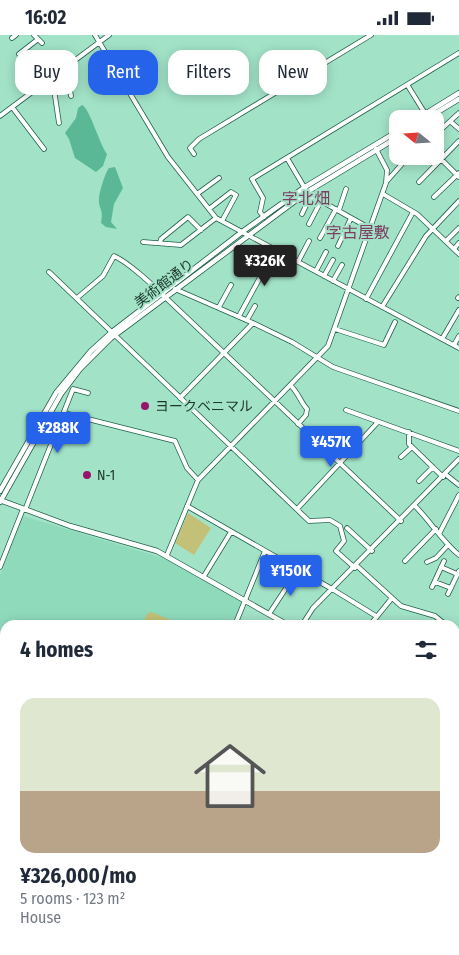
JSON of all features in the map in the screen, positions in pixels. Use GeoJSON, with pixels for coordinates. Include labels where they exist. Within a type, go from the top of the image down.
{"type":"FeatureCollection","features":[{"type":"Feature","properties":{"kind":"street"},"geometry":{"type":"LineString","coordinates":[[34,35],[42,43]]}},
{"type":"Feature","properties":{"kind":"street"},"geometry":{"type":"LineString","coordinates":[[94,35],[168,157],[216,218],[459,348]]}},
{"type":"Feature","properties":{"kind":"street"},"geometry":{"type":"LineString","coordinates":[[78,56],[108,35]]}},
{"type":"Feature","properties":{"kind":"street"},"geometry":{"type":"LineString","coordinates":[[194,154],[190,148],[199,139],[371,35]]}},
{"type":"Feature","properties":{"kind":"street"},"geometry":{"type":"LineString","coordinates":[[24,50],[37,40]]}},
{"type":"Feature","properties":{"kind":"street"},"geometry":{"type":"LineString","coordinates":[[264,217],[260,210],[263,198],[252,179],[459,53]]}},
{"type":"Feature","properties":{"kind":"street"},"geometry":{"type":"LineString","coordinates":[[408,85],[423,110]]}},
{"type":"Feature","properties":{"kind":"street"},"geometry":{"type":"LineString","coordinates":[[436,110],[459,93]]}},
{"type":"Feature","properties":{"kind":"street"},"geometry":{"type":"LineString","coordinates":[[0,116],[27,95]]}},
{"type":"Feature","properties":{"kind":"street"},"geometry":{"type":"LineString","coordinates":[[55,95],[60,123]]}},
{"type":"Feature","properties":{"kind":"street"},"geometry":{"type":"LineString","coordinates":[[439,110],[459,99]]}},
{"type":"Feature","properties":{"kind":"street"},"geometry":{"type":"LineString","coordinates":[[12,107],[44,149]]}},
{"type":"Feature","properties":{"kind":"street"},"geometry":{"type":"LineString","coordinates":[[444,127],[459,113]]}},
{"type":"Feature","properties":{"kind":"street"},"geometry":{"type":"LineString","coordinates":[[451,122],[459,129]]}},
{"type":"Feature","properties":{"kind":"street","name":"美術館通り"},"geometry":{"type":"LineString","coordinates":[[163,296],[175,289],[264,217],[389,138]]}},
{"type":"Feature","properties":{"kind":"street","name":"美術館通り"},"geometry":{"type":"LineString","coordinates":[[375,148],[389,141]]}},
{"type":"Feature","properties":{"kind":"street"},"geometry":{"type":"LineString","coordinates":[[444,156],[459,141]]}},
{"type":"Feature","properties":{"kind":"street"},"geometry":{"type":"LineString","coordinates":[[167,555],[198,480],[328,346],[386,183],[387,169],[375,148]]}},
{"type":"Feature","properties":{"kind":"street"},"geometry":{"type":"LineString","coordinates":[[287,157],[310,197],[337,209],[371,229]]}},
{"type":"Feature","properties":{"kind":"street"},"geometry":{"type":"LineString","coordinates":[[434,197],[458,175],[444,162]]}},
{"type":"Feature","properties":{"kind":"street"},"geometry":{"type":"LineString","coordinates":[[386,183],[401,165]]}},
{"type":"Feature","properties":{"kind":"street"},"geometry":{"type":"LineString","coordinates":[[419,182],[435,165]]}},
{"type":"Feature","properties":{"kind":"street"},"geometry":{"type":"LineString","coordinates":[[197,195],[219,178]]}},
{"type":"Feature","properties":{"kind":"street"},"geometry":{"type":"LineString","coordinates":[[320,238],[346,189]]}},
{"type":"Feature","properties":{"kind":"street","name":"美術館通り"},"geometry":{"type":"LineString","coordinates":[[0,491],[56,393],[82,360],[245,233],[306,190]]}},
{"type":"Feature","properties":{"kind":"street"},"geometry":{"type":"LineString","coordinates":[[209,209],[231,191],[236,195],[222,221]]}},
{"type":"Feature","properties":{"kind":"street"},"geometry":{"type":"LineString","coordinates":[[383,194],[413,212],[459,254]]}},
{"type":"Feature","properties":{"kind":"street"},"geometry":{"type":"LineString","coordinates":[[302,214],[310,197]]}},
{"type":"Feature","properties":{"kind":"street"},"geometry":{"type":"LineString","coordinates":[[309,224],[321,201]]}},
{"type":"Feature","properties":{"kind":"street"},"geometry":{"type":"LineString","coordinates":[[382,307],[432,228],[459,201]]}},
{"type":"Feature","properties":{"kind":"street"},"geometry":{"type":"LineString","coordinates":[[366,299],[413,212]]}},
{"type":"Feature","properties":{"kind":"street"},"geometry":{"type":"LineString","coordinates":[[160,243],[161,239],[188,217],[201,230]]}},
{"type":"Feature","properties":{"kind":"street"},"geometry":{"type":"LineString","coordinates":[[143,241],[181,245],[216,218]]}},
{"type":"Feature","properties":{"kind":"street"},"geometry":{"type":"LineString","coordinates":[[338,246],[351,218]]}},
{"type":"Feature","properties":{"kind":"street"},"geometry":{"type":"LineString","coordinates":[[446,241],[459,228]]}},
{"type":"Feature","properties":{"kind":"street"},"geometry":{"type":"LineString","coordinates":[[298,262],[309,241]]}},
{"type":"Feature","properties":{"kind":"street"},"geometry":{"type":"LineString","coordinates":[[454,249],[459,243]]}},
{"type":"Feature","properties":{"kind":"street"},"geometry":{"type":"LineString","coordinates":[[239,316],[275,249]]}},
{"type":"Feature","properties":{"kind":"street"},"geometry":{"type":"LineString","coordinates":[[316,271],[326,252]]}},
{"type":"Feature","properties":{"kind":"street"},"geometry":{"type":"LineString","coordinates":[[77,298],[102,277],[115,256],[155,285],[163,296],[401,521]]}},
{"type":"Feature","properties":{"kind":"street"},"geometry":{"type":"LineString","coordinates":[[324,276],[333,260]]}},
{"type":"Feature","properties":{"kind":"street"},"geometry":{"type":"LineString","coordinates":[[333,281],[342,265]]}},
{"type":"Feature","properties":{"kind":"street"},"geometry":{"type":"LineString","coordinates":[[49,273],[309,521],[330,520],[340,526],[344,541],[336,551],[401,606],[435,616],[440,620]]}},
{"type":"Feature","properties":{"kind":"street"},"geometry":{"type":"LineString","coordinates":[[219,307],[231,285]]}},
{"type":"Feature","properties":{"kind":"street"},"geometry":{"type":"LineString","coordinates":[[175,289],[248,320],[333,367],[459,411]]}},
{"type":"Feature","properties":{"kind":"street"},"geometry":{"type":"LineString","coordinates":[[248,320],[255,306]]}},
{"type":"Feature","properties":{"kind":"street"},"geometry":{"type":"LineString","coordinates":[[442,339],[459,310]]}},
{"type":"Feature","properties":{"kind":"street"},"geometry":{"type":"LineString","coordinates":[[335,329],[384,345],[396,322]]}},
{"type":"Feature","properties":{"kind":"street"},"geometry":{"type":"LineString","coordinates":[[180,399],[253,323]]}},
{"type":"Feature","properties":{"kind":"street","name":"美術館通り"},"geometry":{"type":"LineString","coordinates":[[0,501],[61,394],[80,369],[113,334]]}},
{"type":"Feature","properties":{"kind":"street"},"geometry":{"type":"LineString","coordinates":[[454,345],[459,336]]}},
{"type":"Feature","properties":{"kind":"street"},"geometry":{"type":"LineString","coordinates":[[290,385],[299,393],[302,404],[307,409],[306,415],[298,424]]}},
{"type":"Feature","properties":{"kind":"street"},"geometry":{"type":"LineString","coordinates":[[0,567],[73,389],[88,393]]}},
{"type":"Feature","properties":{"kind":"street"},"geometry":{"type":"LineString","coordinates":[[346,410],[459,451]]}},
{"type":"Feature","properties":{"kind":"street"},"geometry":{"type":"LineString","coordinates":[[64,413],[175,441],[187,468],[198,480]]}},
{"type":"Feature","properties":{"kind":"street"},"geometry":{"type":"LineString","coordinates":[[297,509],[378,422]]}},
{"type":"Feature","properties":{"kind":"street"},"geometry":{"type":"LineString","coordinates":[[409,433],[409,444],[433,467],[459,485]]}},
{"type":"Feature","properties":{"kind":"street"},"geometry":{"type":"LineString","coordinates":[[401,457],[412,447]]}},
{"type":"Feature","properties":{"kind":"street"},"geometry":{"type":"LineString","coordinates":[[305,620],[313,608],[372,551],[459,459]]}},
{"type":"Feature","properties":{"kind":"street"},"geometry":{"type":"LineString","coordinates":[[419,481],[433,467]]}},
{"type":"Feature","properties":{"kind":"street"},"geometry":{"type":"LineString","coordinates":[[439,534],[459,495]]}},
{"type":"Feature","properties":{"kind":"street"},"geometry":{"type":"LineString","coordinates":[[0,501],[167,555],[280,620]]}},
{"type":"Feature","properties":{"kind":"street"},"geometry":{"type":"LineString","coordinates":[[187,506],[376,616]]}},
{"type":"Feature","properties":{"kind":"street"},"geometry":{"type":"LineString","coordinates":[[415,506],[448,545],[459,555]]}},
{"type":"Feature","properties":{"kind":"street"},"geometry":{"type":"LineString","coordinates":[[347,528],[372,551]]}},
{"type":"Feature","properties":{"kind":"street"},"geometry":{"type":"LineString","coordinates":[[405,561],[436,529]]}},
{"type":"Feature","properties":{"kind":"street"},"geometry":{"type":"LineString","coordinates":[[204,576],[231,532]]}},
{"type":"Feature","properties":{"kind":"street"},"geometry":{"type":"LineString","coordinates":[[427,562],[436,558],[448,545]]}},
{"type":"Feature","properties":{"kind":"street"},"geometry":{"type":"LineString","coordinates":[[237,620],[265,551]]}},
{"type":"Feature","properties":{"kind":"street"},"geometry":{"type":"LineString","coordinates":[[432,587],[444,561]]}},
{"type":"Feature","properties":{"kind":"street"},"geometry":{"type":"LineString","coordinates":[[441,567],[458,572],[448,594]]}},
{"type":"Feature","properties":{"kind":"street"},"geometry":{"type":"LineString","coordinates":[[269,613],[298,570]]}},
{"type":"Feature","properties":{"kind":"street"},"geometry":{"type":"LineString","coordinates":[[435,582],[451,588]]}},
{"type":"Feature","properties":{"kind":"street"},"geometry":{"type":"LineString","coordinates":[[373,620],[392,598]]}},
{"type":"Feature","properties":{"kind":"shaded area"},"geometry":{"type":"Polygon","coordinates":[[[82,105],[88,113],[107,154],[103,166],[96,172],[75,158],[65,133],[76,118],[78,108],[82,105]]]}},
{"type":"Feature","properties":{"kind":"shaded area"},"geometry":{"type":"Polygon","coordinates":[[[115,167],[123,188],[114,204],[111,222],[117,229],[106,227],[101,223],[102,214],[99,202],[102,183],[106,174],[109,168],[115,167]]]}},
{"type":"Feature","properties":{"kind":"shaded area"},"geometry":{"type":"Polygon","coordinates":[[[188,513],[211,528],[194,555],[175,543],[188,513]]]}},
{"type":"Feature","properties":{"kind":"shaded area"},"geometry":{"type":"Polygon","coordinates":[[[23,516],[163,558],[241,602],[234,620],[0,620],[0,575],[23,516]]]}},
{"type":"Feature","properties":{"kind":"shaded area"},"geometry":{"type":"Polygon","coordinates":[[[151,612],[171,620],[144,620],[147,614],[151,612]]]}},
{"type":"Feature","properties":{"kind":"place","name":"ヨークベニマル"},"geometry":{"type":"Point","coordinates":[145,406]}},
{"type":"Feature","properties":{"kind":"place","name":"N-1"},"geometry":{"type":"Point","coordinates":[87,475]}},
{"type":"Feature","properties":{"kind":"district","name":"字北畑"},"geometry":{"type":"Point","coordinates":[306,198]}},
{"type":"Feature","properties":{"kind":"district","name":"字古屋敷"},"geometry":{"type":"Point","coordinates":[358,232]}}]}
